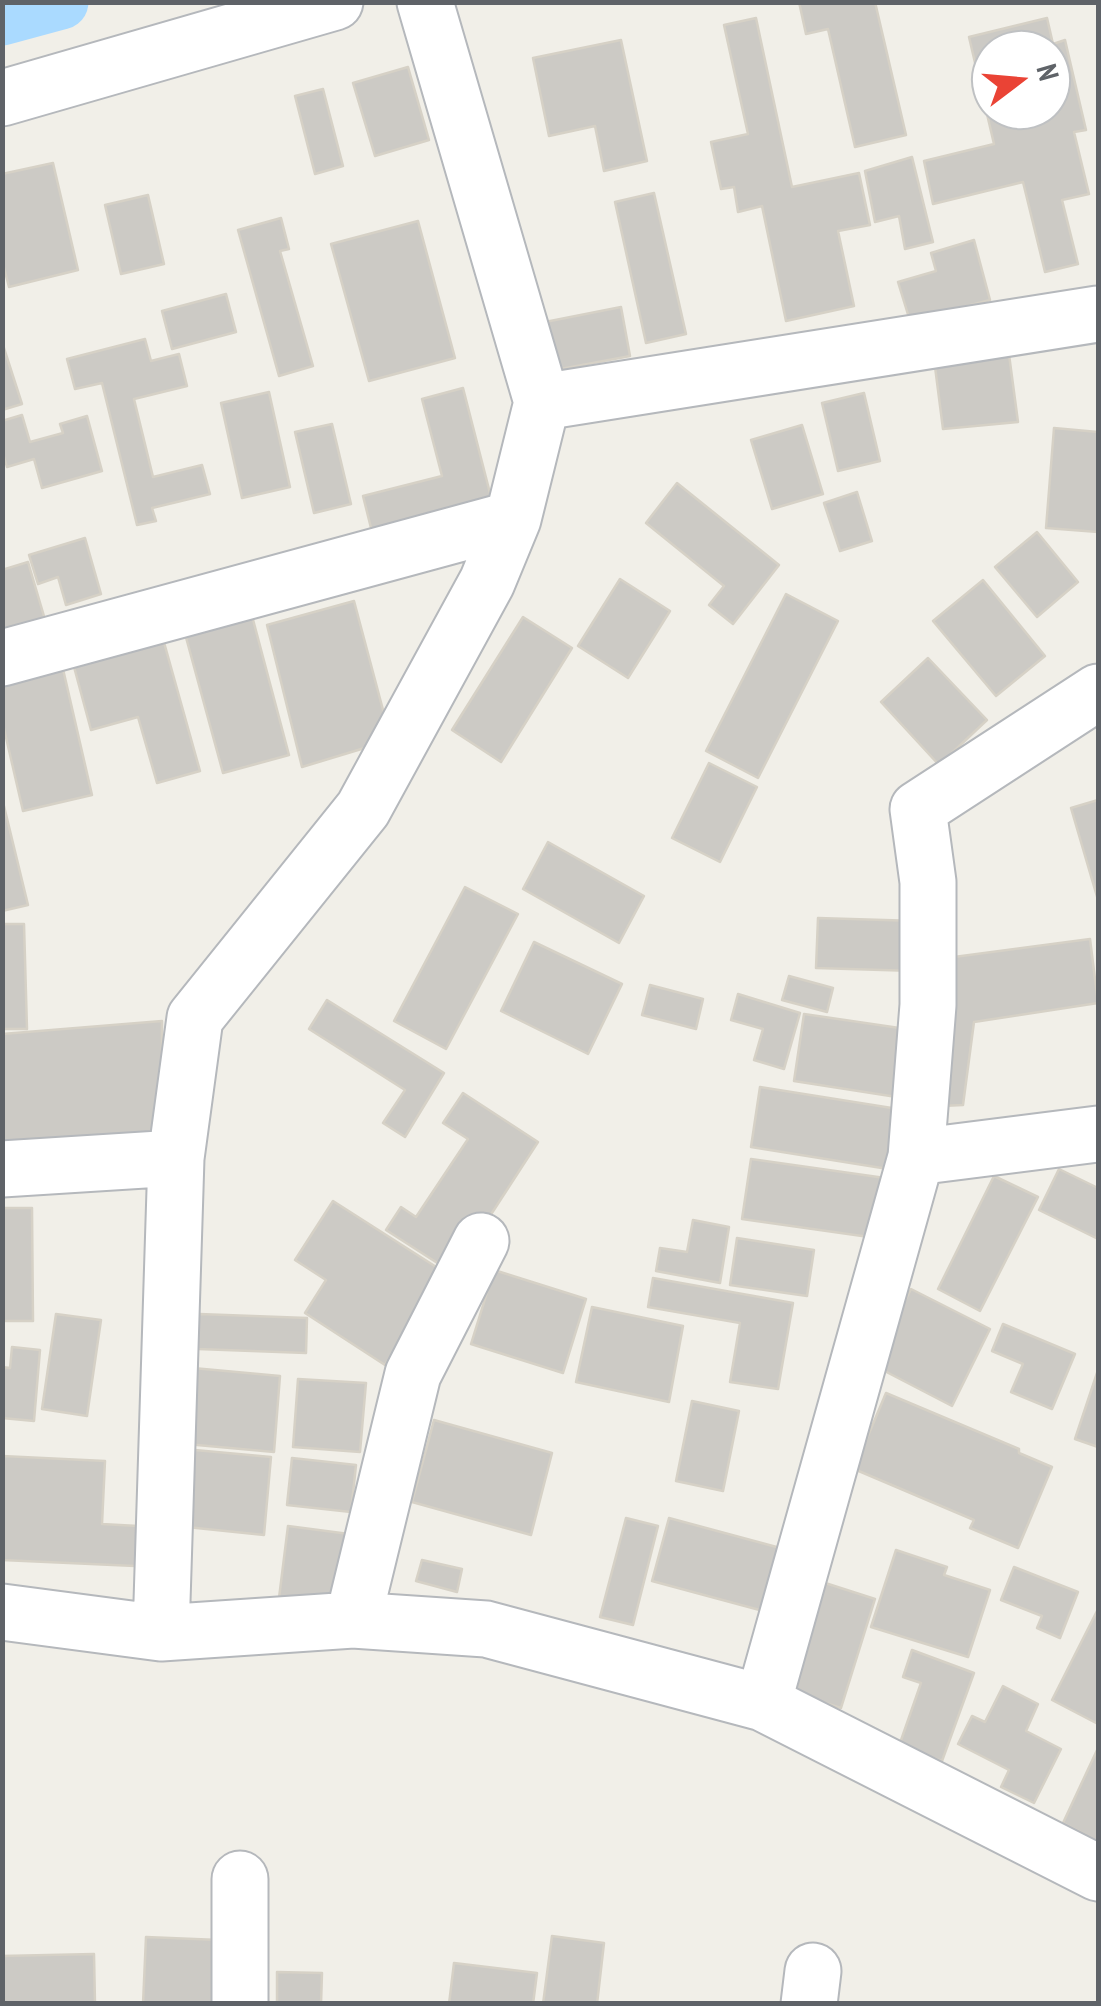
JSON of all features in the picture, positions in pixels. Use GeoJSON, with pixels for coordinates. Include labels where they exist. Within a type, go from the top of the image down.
{"type":"FeatureCollection","features":[{"type":"Feature","properties":{"kind":"street"},"geometry":{"type":"LineString","coordinates":[[2,98],[335,2]]}},
{"type":"Feature","properties":{"kind":"street"},"geometry":{"type":"LineString","coordinates":[[161,1633],[176,1158],[196,1018],[363,809],[487,582],[513,519],[542,402],[425,2]]}},
{"type":"Feature","properties":{"kind":"street"},"geometry":{"type":"LineString","coordinates":[[542,402],[1098,314]]}},
{"type":"Feature","properties":{"kind":"street"},"geometry":{"type":"LineString","coordinates":[[2,658],[513,519]]}},
{"type":"Feature","properties":{"kind":"street"},"geometry":{"type":"LineString","coordinates":[[763,1703],[916,1156],[928,1005],[928,882],[918,809],[1098,692]]}},
{"type":"Feature","properties":{"kind":"street"},"geometry":{"type":"LineString","coordinates":[[916,1156],[1098,1134]]}},
{"type":"Feature","properties":{"kind":"street"},"geometry":{"type":"LineString","coordinates":[[2,1169],[176,1158]]}},
{"type":"Feature","properties":{"kind":"street"},"geometry":{"type":"LineString","coordinates":[[353,1620],[412,1374],[481,1241]]}},
{"type":"Feature","properties":{"kind":"street"},"geometry":{"type":"LineString","coordinates":[[2,1612],[161,1633],[353,1620],[486,1629],[763,1703],[1098,1873]]}},
{"type":"Feature","properties":{"kind":"street"},"geometry":{"type":"LineString","coordinates":[[240,1879],[240,2004]]}},
{"type":"Feature","properties":{"kind":"building"},"geometry":{"type":"Polygon","coordinates":[[[799,2],[875,2],[906,135],[855,147],[828,29],[806,34],[799,2]]]}},
{"type":"Feature","properties":{"kind":"building"},"geometry":{"type":"Polygon","coordinates":[[[756,18],[792,187],[859,173],[870,225],[838,231],[854,306],[786,321],[762,206],[738,212],[734,187],[721,189],[711,142],[748,134],[724,25],[756,18]]]}},
{"type":"Feature","properties":{"kind":"building"},"geometry":{"type":"Polygon","coordinates":[[[1047,18],[1050,30],[998,30],[1047,18]]]}},
{"type":"Feature","properties":{"kind":"building"},"geometry":{"type":"Polygon","coordinates":[[[621,40],[647,161],[604,171],[595,126],[549,136],[533,58],[621,40]]]}},
{"type":"Feature","properties":{"kind":"building"},"geometry":{"type":"Polygon","coordinates":[[[1071,66],[1086,130],[1074,132],[1089,194],[1062,200],[1078,264],[1045,272],[1023,182],[933,204],[924,161],[994,144],[991,130],[1071,130],[1071,66]]]}},
{"type":"Feature","properties":{"kind":"building"},"geometry":{"type":"Polygon","coordinates":[[[408,67],[429,140],[375,156],[353,83],[408,67]]]}},
{"type":"Feature","properties":{"kind":"building"},"geometry":{"type":"Polygon","coordinates":[[[323,89],[343,166],[315,174],[295,96],[323,89]]]}},
{"type":"Feature","properties":{"kind":"building"},"geometry":{"type":"Polygon","coordinates":[[[912,157],[933,242],[905,249],[899,216],[875,222],[865,171],[912,157]]]}},
{"type":"Feature","properties":{"kind":"building"},"geometry":{"type":"Polygon","coordinates":[[[53,163],[78,270],[9,287],[2,260],[2,174],[53,163]]]}},
{"type":"Feature","properties":{"kind":"building"},"geometry":{"type":"Polygon","coordinates":[[[654,193],[686,334],[646,343],[615,202],[654,193]]]}},
{"type":"Feature","properties":{"kind":"building"},"geometry":{"type":"Polygon","coordinates":[[[148,195],[164,264],[121,274],[105,205],[148,195]]]}},
{"type":"Feature","properties":{"kind":"building"},"geometry":{"type":"Polygon","coordinates":[[[281,218],[289,249],[280,251],[313,366],[279,376],[238,230],[281,218]]]}},
{"type":"Feature","properties":{"kind":"building"},"geometry":{"type":"Polygon","coordinates":[[[418,221],[455,358],[369,381],[331,244],[418,221]]]}},
{"type":"Feature","properties":{"kind":"building"},"geometry":{"type":"Polygon","coordinates":[[[974,240],[990,300],[910,321],[898,282],[936,271],[931,253],[974,240]]]}},
{"type":"Feature","properties":{"kind":"building"},"geometry":{"type":"Polygon","coordinates":[[[226,294],[236,332],[172,349],[162,311],[226,294]]]}},
{"type":"Feature","properties":{"kind":"building"},"geometry":{"type":"Polygon","coordinates":[[[621,307],[630,356],[545,372],[535,324],[621,307]]]}},
{"type":"Feature","properties":{"kind":"building"},"geometry":{"type":"Polygon","coordinates":[[[145,339],[151,361],[179,354],[187,386],[134,399],[153,477],[202,465],[210,494],[152,508],[156,521],[137,525],[102,383],[75,389],[67,359],[145,339]]]}},
{"type":"Feature","properties":{"kind":"building"},"geometry":{"type":"Polygon","coordinates":[[[2,342],[22,404],[2,410],[2,342]]]}},
{"type":"Feature","properties":{"kind":"building"},"geometry":{"type":"Polygon","coordinates":[[[1008,347],[1018,422],[943,429],[933,351],[1008,347]]]}},
{"type":"Feature","properties":{"kind":"building"},"geometry":{"type":"Polygon","coordinates":[[[463,388],[492,501],[372,532],[363,496],[442,476],[422,399],[463,388]]]}},
{"type":"Feature","properties":{"kind":"building"},"geometry":{"type":"Polygon","coordinates":[[[269,392],[290,487],[242,498],[221,403],[269,392]]]}},
{"type":"Feature","properties":{"kind":"building"},"geometry":{"type":"Polygon","coordinates":[[[864,393],[880,461],[838,471],[822,403],[864,393]]]}},
{"type":"Feature","properties":{"kind":"building"},"geometry":{"type":"Polygon","coordinates":[[[22,415],[30,442],[63,433],[60,424],[87,416],[102,471],[42,488],[34,459],[7,467],[2,450],[2,421],[22,415]]]}},
{"type":"Feature","properties":{"kind":"building"},"geometry":{"type":"Polygon","coordinates":[[[332,424],[351,504],[314,513],[295,432],[332,424]]]}},
{"type":"Feature","properties":{"kind":"building"},"geometry":{"type":"Polygon","coordinates":[[[802,425],[823,494],[772,509],[751,440],[802,425]]]}},
{"type":"Feature","properties":{"kind":"building"},"geometry":{"type":"Polygon","coordinates":[[[1054,428],[1098,432],[1098,532],[1046,528],[1054,428]]]}},
{"type":"Feature","properties":{"kind":"building"},"geometry":{"type":"Polygon","coordinates":[[[677,483],[779,565],[733,624],[709,605],[724,586],[646,523],[677,483]]]}},
{"type":"Feature","properties":{"kind":"building"},"geometry":{"type":"Polygon","coordinates":[[[857,492],[872,541],[840,551],[824,503],[857,492]]]}},
{"type":"Feature","properties":{"kind":"building"},"geometry":{"type":"Polygon","coordinates":[[[1037,532],[1078,582],[1037,617],[995,567],[1037,532]]]}},
{"type":"Feature","properties":{"kind":"building"},"geometry":{"type":"Polygon","coordinates":[[[85,538],[101,594],[66,605],[58,577],[38,584],[29,555],[85,538]]]}},
{"type":"Feature","properties":{"kind":"building"},"geometry":{"type":"Polygon","coordinates":[[[28,562],[46,623],[2,636],[2,570],[28,562]]]}},
{"type":"Feature","properties":{"kind":"building"},"geometry":{"type":"Polygon","coordinates":[[[620,579],[670,611],[628,678],[578,646],[620,579]]]}},
{"type":"Feature","properties":{"kind":"building"},"geometry":{"type":"Polygon","coordinates":[[[983,580],[1045,656],[996,696],[933,621],[983,580]]]}},
{"type":"Feature","properties":{"kind":"building"},"geometry":{"type":"Polygon","coordinates":[[[786,594],[838,621],[758,778],[706,751],[786,594]]]}},
{"type":"Feature","properties":{"kind":"building"},"geometry":{"type":"Polygon","coordinates":[[[354,601],[391,740],[302,767],[267,625],[354,601]]]}},
{"type":"Feature","properties":{"kind":"building"},"geometry":{"type":"Polygon","coordinates":[[[251,612],[289,755],[223,773],[184,630],[251,612]]]}},
{"type":"Feature","properties":{"kind":"building"},"geometry":{"type":"Polygon","coordinates":[[[523,617],[572,648],[501,762],[452,730],[523,617]]]}},
{"type":"Feature","properties":{"kind":"building"},"geometry":{"type":"Polygon","coordinates":[[[160,628],[200,771],[157,783],[138,717],[91,730],[70,652],[160,628]]]}},
{"type":"Feature","properties":{"kind":"building"},"geometry":{"type":"Polygon","coordinates":[[[60,656],[92,795],[23,811],[2,720],[2,669],[60,656]]]}},
{"type":"Feature","properties":{"kind":"building"},"geometry":{"type":"Polygon","coordinates":[[[928,658],[987,720],[939,765],[881,702],[928,658]]]}},
{"type":"Feature","properties":{"kind":"building"},"geometry":{"type":"Polygon","coordinates":[[[709,763],[757,787],[720,862],[672,838],[709,763]]]}},
{"type":"Feature","properties":{"kind":"building"},"geometry":{"type":"Polygon","coordinates":[[[1098,800],[1098,900],[1071,808],[1098,800]]]}},
{"type":"Feature","properties":{"kind":"building"},"geometry":{"type":"Polygon","coordinates":[[[2,803],[28,905],[2,911],[2,803]]]}},
{"type":"Feature","properties":{"kind":"building"},"geometry":{"type":"Polygon","coordinates":[[[548,842],[644,896],[619,943],[523,889],[548,842]]]}},
{"type":"Feature","properties":{"kind":"building"},"geometry":{"type":"Polygon","coordinates":[[[465,887],[518,914],[446,1049],[394,1021],[465,887]]]}},
{"type":"Feature","properties":{"kind":"building"},"geometry":{"type":"Polygon","coordinates":[[[818,918],[917,921],[915,971],[816,968],[818,918]]]}},
{"type":"Feature","properties":{"kind":"building"},"geometry":{"type":"Polygon","coordinates":[[[2,924],[24,924],[27,1029],[2,1029],[2,924]]]}},
{"type":"Feature","properties":{"kind":"building"},"geometry":{"type":"Polygon","coordinates":[[[1090,939],[1098,1003],[974,1022],[963,1105],[942,1106],[954,957],[1090,939]]]}},
{"type":"Feature","properties":{"kind":"building"},"geometry":{"type":"Polygon","coordinates":[[[534,942],[622,984],[588,1054],[501,1011],[534,942]]]}},
{"type":"Feature","properties":{"kind":"building"},"geometry":{"type":"Polygon","coordinates":[[[789,976],[833,988],[827,1012],[782,1000],[789,976]]]}},
{"type":"Feature","properties":{"kind":"building"},"geometry":{"type":"Polygon","coordinates":[[[650,985],[703,999],[696,1029],[642,1015],[650,985]]]}},
{"type":"Feature","properties":{"kind":"building"},"geometry":{"type":"Polygon","coordinates":[[[738,994],[800,1013],[784,1069],[754,1060],[763,1029],[731,1020],[738,994]]]}},
{"type":"Feature","properties":{"kind":"building"},"geometry":{"type":"Polygon","coordinates":[[[327,1000],[444,1073],[405,1137],[383,1123],[405,1090],[309,1029],[327,1000]]]}},
{"type":"Feature","properties":{"kind":"building"},"geometry":{"type":"Polygon","coordinates":[[[804,1014],[913,1030],[903,1098],[794,1081],[804,1014]]]}},
{"type":"Feature","properties":{"kind":"building"},"geometry":{"type":"Polygon","coordinates":[[[162,1021],[162,1152],[2,1163],[2,1034],[162,1021]]]}},
{"type":"Feature","properties":{"kind":"building"},"geometry":{"type":"Polygon","coordinates":[[[760,1087],[898,1109],[888,1169],[751,1147],[760,1087]]]}},
{"type":"Feature","properties":{"kind":"building"},"geometry":{"type":"Polygon","coordinates":[[[463,1093],[538,1142],[453,1273],[386,1230],[401,1207],[416,1217],[468,1139],[443,1123],[463,1093]]]}},
{"type":"Feature","properties":{"kind":"building"},"geometry":{"type":"Polygon","coordinates":[[[751,1159],[885,1178],[876,1238],[742,1219],[751,1159]]]}},
{"type":"Feature","properties":{"kind":"building"},"geometry":{"type":"Polygon","coordinates":[[[1059,1169],[1098,1188],[1098,1239],[1039,1210],[1059,1169]]]}},
{"type":"Feature","properties":{"kind":"building"},"geometry":{"type":"Polygon","coordinates":[[[994,1176],[1038,1197],[980,1311],[938,1289],[994,1176]]]}},
{"type":"Feature","properties":{"kind":"building"},"geometry":{"type":"Polygon","coordinates":[[[333,1201],[444,1272],[385,1365],[305,1313],[326,1280],[295,1260],[333,1201]]]}},
{"type":"Feature","properties":{"kind":"building"},"geometry":{"type":"Polygon","coordinates":[[[2,1208],[32,1208],[33,1321],[2,1321],[2,1208]]]}},
{"type":"Feature","properties":{"kind":"building"},"geometry":{"type":"Polygon","coordinates":[[[693,1220],[729,1227],[720,1283],[656,1271],[660,1248],[687,1252],[693,1220]]]}},
{"type":"Feature","properties":{"kind":"building"},"geometry":{"type":"Polygon","coordinates":[[[737,1238],[814,1250],[807,1296],[730,1285],[737,1238]]]}},
{"type":"Feature","properties":{"kind":"building"},"geometry":{"type":"Polygon","coordinates":[[[494,1270],[586,1299],[563,1373],[471,1344],[494,1270]]]}},
{"type":"Feature","properties":{"kind":"building"},"geometry":{"type":"Polygon","coordinates":[[[653,1278],[793,1303],[778,1389],[730,1382],[740,1323],[648,1307],[653,1278]]]}},
{"type":"Feature","properties":{"kind":"building"},"geometry":{"type":"Polygon","coordinates":[[[911,1289],[990,1329],[952,1406],[873,1365],[911,1289]]]}},
{"type":"Feature","properties":{"kind":"building"},"geometry":{"type":"Polygon","coordinates":[[[592,1307],[683,1326],[669,1402],[576,1382],[592,1307]]]}},
{"type":"Feature","properties":{"kind":"building"},"geometry":{"type":"Polygon","coordinates":[[[56,1314],[101,1320],[87,1416],[42,1409],[56,1314]]]}},
{"type":"Feature","properties":{"kind":"building"},"geometry":{"type":"Polygon","coordinates":[[[199,1314],[307,1318],[306,1353],[198,1349],[199,1314]]]}},
{"type":"Feature","properties":{"kind":"building"},"geometry":{"type":"Polygon","coordinates":[[[1003,1324],[1075,1354],[1052,1409],[1011,1392],[1023,1364],[992,1351],[1003,1324]]]}},
{"type":"Feature","properties":{"kind":"building"},"geometry":{"type":"Polygon","coordinates":[[[12,1347],[40,1350],[34,1421],[2,1418],[2,1367],[10,1368],[12,1347]]]}},
{"type":"Feature","properties":{"kind":"building"},"geometry":{"type":"Polygon","coordinates":[[[193,1368],[280,1376],[274,1452],[186,1444],[193,1368]]]}},
{"type":"Feature","properties":{"kind":"building"},"geometry":{"type":"Polygon","coordinates":[[[1098,1370],[1098,1447],[1075,1439],[1098,1370]]]}},
{"type":"Feature","properties":{"kind":"building"},"geometry":{"type":"Polygon","coordinates":[[[298,1379],[366,1383],[360,1452],[293,1447],[298,1379]]]}},
{"type":"Feature","properties":{"kind":"building"},"geometry":{"type":"Polygon","coordinates":[[[886,1393],[1019,1449],[1019,1453],[1052,1467],[1018,1548],[970,1528],[974,1520],[854,1469],[886,1393]]]}},
{"type":"Feature","properties":{"kind":"building"},"geometry":{"type":"Polygon","coordinates":[[[692,1401],[739,1411],[723,1491],[676,1481],[692,1401]]]}},
{"type":"Feature","properties":{"kind":"building"},"geometry":{"type":"Polygon","coordinates":[[[434,1420],[552,1453],[531,1535],[412,1502],[434,1420]]]}},
{"type":"Feature","properties":{"kind":"building"},"geometry":{"type":"Polygon","coordinates":[[[184,1449],[271,1457],[264,1535],[177,1526],[184,1449]]]}},
{"type":"Feature","properties":{"kind":"building"},"geometry":{"type":"Polygon","coordinates":[[[2,1456],[105,1461],[102,1524],[138,1526],[135,1566],[2,1560],[2,1456]]]}},
{"type":"Feature","properties":{"kind":"building"},"geometry":{"type":"Polygon","coordinates":[[[292,1458],[356,1465],[351,1512],[287,1505],[292,1458]]]}},
{"type":"Feature","properties":{"kind":"building"},"geometry":{"type":"Polygon","coordinates":[[[626,1518],[658,1526],[633,1625],[600,1617],[626,1518]]]}},
{"type":"Feature","properties":{"kind":"building"},"geometry":{"type":"Polygon","coordinates":[[[669,1518],[784,1549],[767,1612],[652,1581],[669,1518]]]}},
{"type":"Feature","properties":{"kind":"building"},"geometry":{"type":"Polygon","coordinates":[[[288,1526],[349,1534],[341,1606],[279,1598],[288,1526]]]}},
{"type":"Feature","properties":{"kind":"building"},"geometry":{"type":"Polygon","coordinates":[[[896,1550],[947,1567],[944,1575],[990,1590],[968,1657],[871,1627],[896,1550]]]}},
{"type":"Feature","properties":{"kind":"building"},"geometry":{"type":"Polygon","coordinates":[[[422,1560],[462,1569],[457,1592],[416,1581],[422,1560]]]}},
{"type":"Feature","properties":{"kind":"building"},"geometry":{"type":"Polygon","coordinates":[[[1014,1567],[1078,1592],[1060,1638],[1037,1628],[1042,1616],[1001,1600],[1014,1567]]]}},
{"type":"Feature","properties":{"kind":"building"},"geometry":{"type":"Polygon","coordinates":[[[819,1581],[875,1599],[841,1708],[784,1690],[819,1581]]]}},
{"type":"Feature","properties":{"kind":"building"},"geometry":{"type":"Polygon","coordinates":[[[1098,1609],[1098,1724],[1052,1700],[1098,1609]]]}},
{"type":"Feature","properties":{"kind":"building"},"geometry":{"type":"Polygon","coordinates":[[[912,1650],[974,1673],[942,1761],[899,1746],[921,1683],[903,1677],[912,1650]]]}},
{"type":"Feature","properties":{"kind":"building"},"geometry":{"type":"Polygon","coordinates":[[[1003,1686],[1038,1704],[1026,1731],[1061,1749],[1034,1803],[1001,1787],[1009,1770],[958,1744],[972,1716],[985,1722],[1003,1686]]]}},
{"type":"Feature","properties":{"kind":"building"},"geometry":{"type":"Polygon","coordinates":[[[1098,1748],[1098,1841],[1063,1823],[1098,1748]]]}},
{"type":"Feature","properties":{"kind":"building"},"geometry":{"type":"Polygon","coordinates":[[[552,1936],[604,1943],[597,2004],[543,2004],[552,1936]]]}},
{"type":"Feature","properties":{"kind":"building"},"geometry":{"type":"Polygon","coordinates":[[[146,1937],[219,1940],[217,2004],[143,2004],[146,1937]]]}},
{"type":"Feature","properties":{"kind":"building"},"geometry":{"type":"Polygon","coordinates":[[[94,1954],[95,2004],[2,2004],[2,1956],[94,1954]]]}},
{"type":"Feature","properties":{"kind":"building"},"geometry":{"type":"Polygon","coordinates":[[[454,1963],[537,1973],[533,2004],[449,2004],[454,1963]]]}},
{"type":"Feature","properties":{"kind":"building"},"geometry":{"type":"Polygon","coordinates":[[[277,1972],[322,1973],[321,2004],[277,2004],[277,1972]]]}},
{"type":"Feature","properties":{"kind":"waterway"},"geometry":{"type":"LineString","coordinates":[[2,18],[61,2]]}}]}
